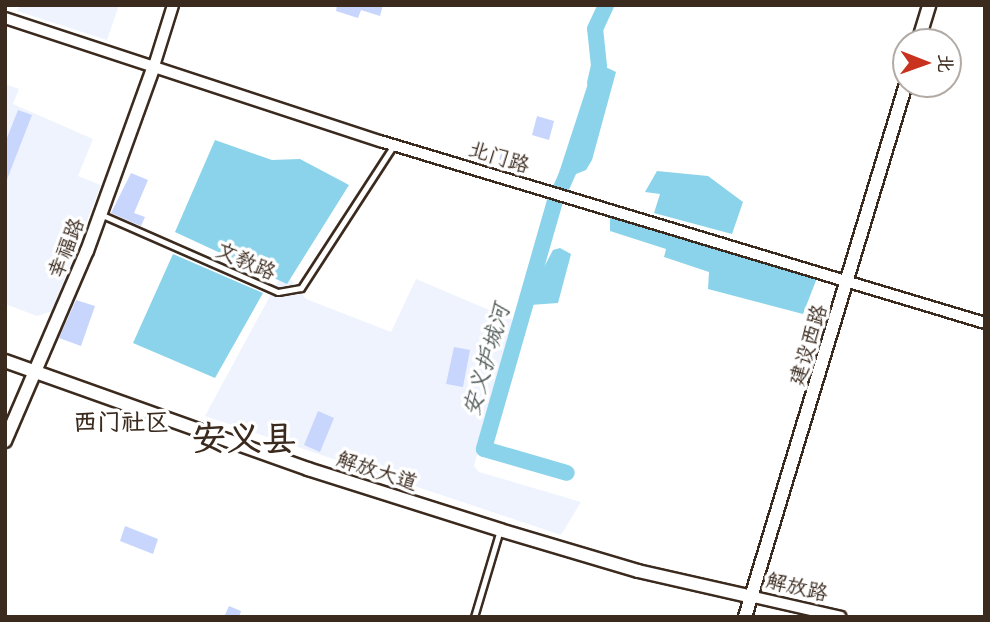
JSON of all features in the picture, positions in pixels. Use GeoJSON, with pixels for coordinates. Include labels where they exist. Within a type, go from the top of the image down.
{"type":"FeatureCollection","features":[{"type":"Feature","properties":{"kind":"street"},"geometry":{"type":"LineString","coordinates":[[154,66],[173,5]]}},
{"type":"Feature","properties":{"kind":"street"},"geometry":{"type":"LineString","coordinates":[[922,28],[929,5]]}},
{"type":"Feature","properties":{"kind":"street","name":"北门路"},"geometry":{"type":"LineString","coordinates":[[5,18],[394,145],[985,323]]}},
{"type":"Feature","properties":{"kind":"street","name":"幸福路"},"geometry":{"type":"LineString","coordinates":[[5,441],[100,214],[154,66]]}},
{"type":"Feature","properties":{"kind":"street","name":"建设西路"},"geometry":{"type":"LineString","coordinates":[[745,617],[748,595],[847,283],[902,98]]}},
{"type":"Feature","properties":{"kind":"street","name":"解放大道"},"geometry":{"type":"LineString","coordinates":[[5,360],[309,469],[500,530],[638,571],[748,595]]}},
{"type":"Feature","properties":{"kind":"street","name":"解放路"},"geometry":{"type":"LineString","coordinates":[[748,595],[841,617]]}},
{"type":"Feature","properties":{"kind":"lane","name":"文教路"},"geometry":{"type":"LineString","coordinates":[[100,214],[278,292],[301,288],[394,145]]}},
{"type":"Feature","properties":{"kind":"lane"},"geometry":{"type":"LineString","coordinates":[[474,617],[500,530]]}},
{"type":"Feature","properties":{"kind":"shaded area"},"geometry":{"type":"Polygon","coordinates":[[[20,5],[119,5],[107,40],[17,11],[20,5]]]}},
{"type":"Feature","properties":{"kind":"shaded area"},"geometry":{"type":"Polygon","coordinates":[[[5,84],[19,89],[13,104],[93,139],[78,176],[101,185],[52,311],[37,316],[5,304],[5,84]]]}},
{"type":"Feature","properties":{"kind":"shaded area"},"geometry":{"type":"Polygon","coordinates":[[[284,270],[306,299],[391,332],[416,279],[513,320],[474,466],[479,472],[581,502],[561,535],[205,416],[284,270]]]}},
{"type":"Feature","properties":{"kind":"water"},"geometry":{"type":"Polygon","coordinates":[[[595,62],[616,72],[592,160],[586,170],[556,182],[595,62]]]}},
{"type":"Feature","properties":{"kind":"water"},"geometry":{"type":"Polygon","coordinates":[[[215,140],[272,160],[300,159],[349,185],[287,284],[175,232],[215,140]]]}},
{"type":"Feature","properties":{"kind":"water"},"geometry":{"type":"Polygon","coordinates":[[[657,171],[708,176],[743,202],[732,234],[654,213],[660,194],[645,192],[657,171]]]}},
{"type":"Feature","properties":{"kind":"water"},"geometry":{"type":"Polygon","coordinates":[[[604,214],[817,278],[803,314],[708,289],[709,272],[664,257],[666,249],[610,231],[610,217],[604,214]]]}},
{"type":"Feature","properties":{"kind":"water"},"geometry":{"type":"Polygon","coordinates":[[[560,248],[571,254],[558,303],[530,305],[534,286],[553,250],[560,248]]]}},
{"type":"Feature","properties":{"kind":"water"},"geometry":{"type":"Polygon","coordinates":[[[173,254],[263,293],[215,378],[133,343],[173,254]]]}},
{"type":"Feature","properties":{"kind":"building"},"geometry":{"type":"Polygon","coordinates":[[[337,5],[383,5],[380,16],[361,10],[358,18],[336,11],[337,5]]]}},
{"type":"Feature","properties":{"kind":"building"},"geometry":{"type":"Polygon","coordinates":[[[18,110],[32,115],[6,182],[5,143],[18,110]]]}},
{"type":"Feature","properties":{"kind":"building"},"geometry":{"type":"Polygon","coordinates":[[[537,116],[554,121],[549,140],[532,135],[537,116]]]}},
{"type":"Feature","properties":{"kind":"building"},"geometry":{"type":"Polygon","coordinates":[[[503,147],[520,152],[516,165],[499,160],[503,147]]]}},
{"type":"Feature","properties":{"kind":"building"},"geometry":{"type":"Polygon","coordinates":[[[131,173],[148,180],[134,213],[145,217],[141,226],[111,213],[131,173]]]}},
{"type":"Feature","properties":{"kind":"building"},"geometry":{"type":"Polygon","coordinates":[[[76,300],[95,306],[81,346],[59,338],[76,300]]]}},
{"type":"Feature","properties":{"kind":"building"},"geometry":{"type":"Polygon","coordinates":[[[454,347],[470,350],[463,387],[446,384],[454,347]]]}},
{"type":"Feature","properties":{"kind":"building"},"geometry":{"type":"Polygon","coordinates":[[[318,411],[334,418],[320,452],[304,445],[318,411]]]}},
{"type":"Feature","properties":{"kind":"building"},"geometry":{"type":"Polygon","coordinates":[[[125,526],[158,539],[153,554],[120,541],[125,526]]]}},
{"type":"Feature","properties":{"kind":"building"},"geometry":{"type":"Polygon","coordinates":[[[229,606],[241,611],[239,617],[224,617],[229,606]]]}},
{"type":"Feature","properties":{"kind":"waterway","name":"安义护城河"},"geometry":{"type":"LineString","coordinates":[[595,83],[599,66],[595,29],[606,5]]}},
{"type":"Feature","properties":{"kind":"waterway","name":"安义护城河"},"geometry":{"type":"LineString","coordinates":[[561,188],[574,159]]}},
{"type":"Feature","properties":{"kind":"waterway","name":"安义护城河"},"geometry":{"type":"LineString","coordinates":[[555,201],[484,449],[567,473]]}},
{"type":"Feature","properties":{"kind":"district","name":"西门社区"},"geometry":{"type":"Point","coordinates":[121,422]}},
{"type":"Feature","properties":{"kind":"district","name":"安义县"},"geometry":{"type":"Point","coordinates":[244,438]}}]}
